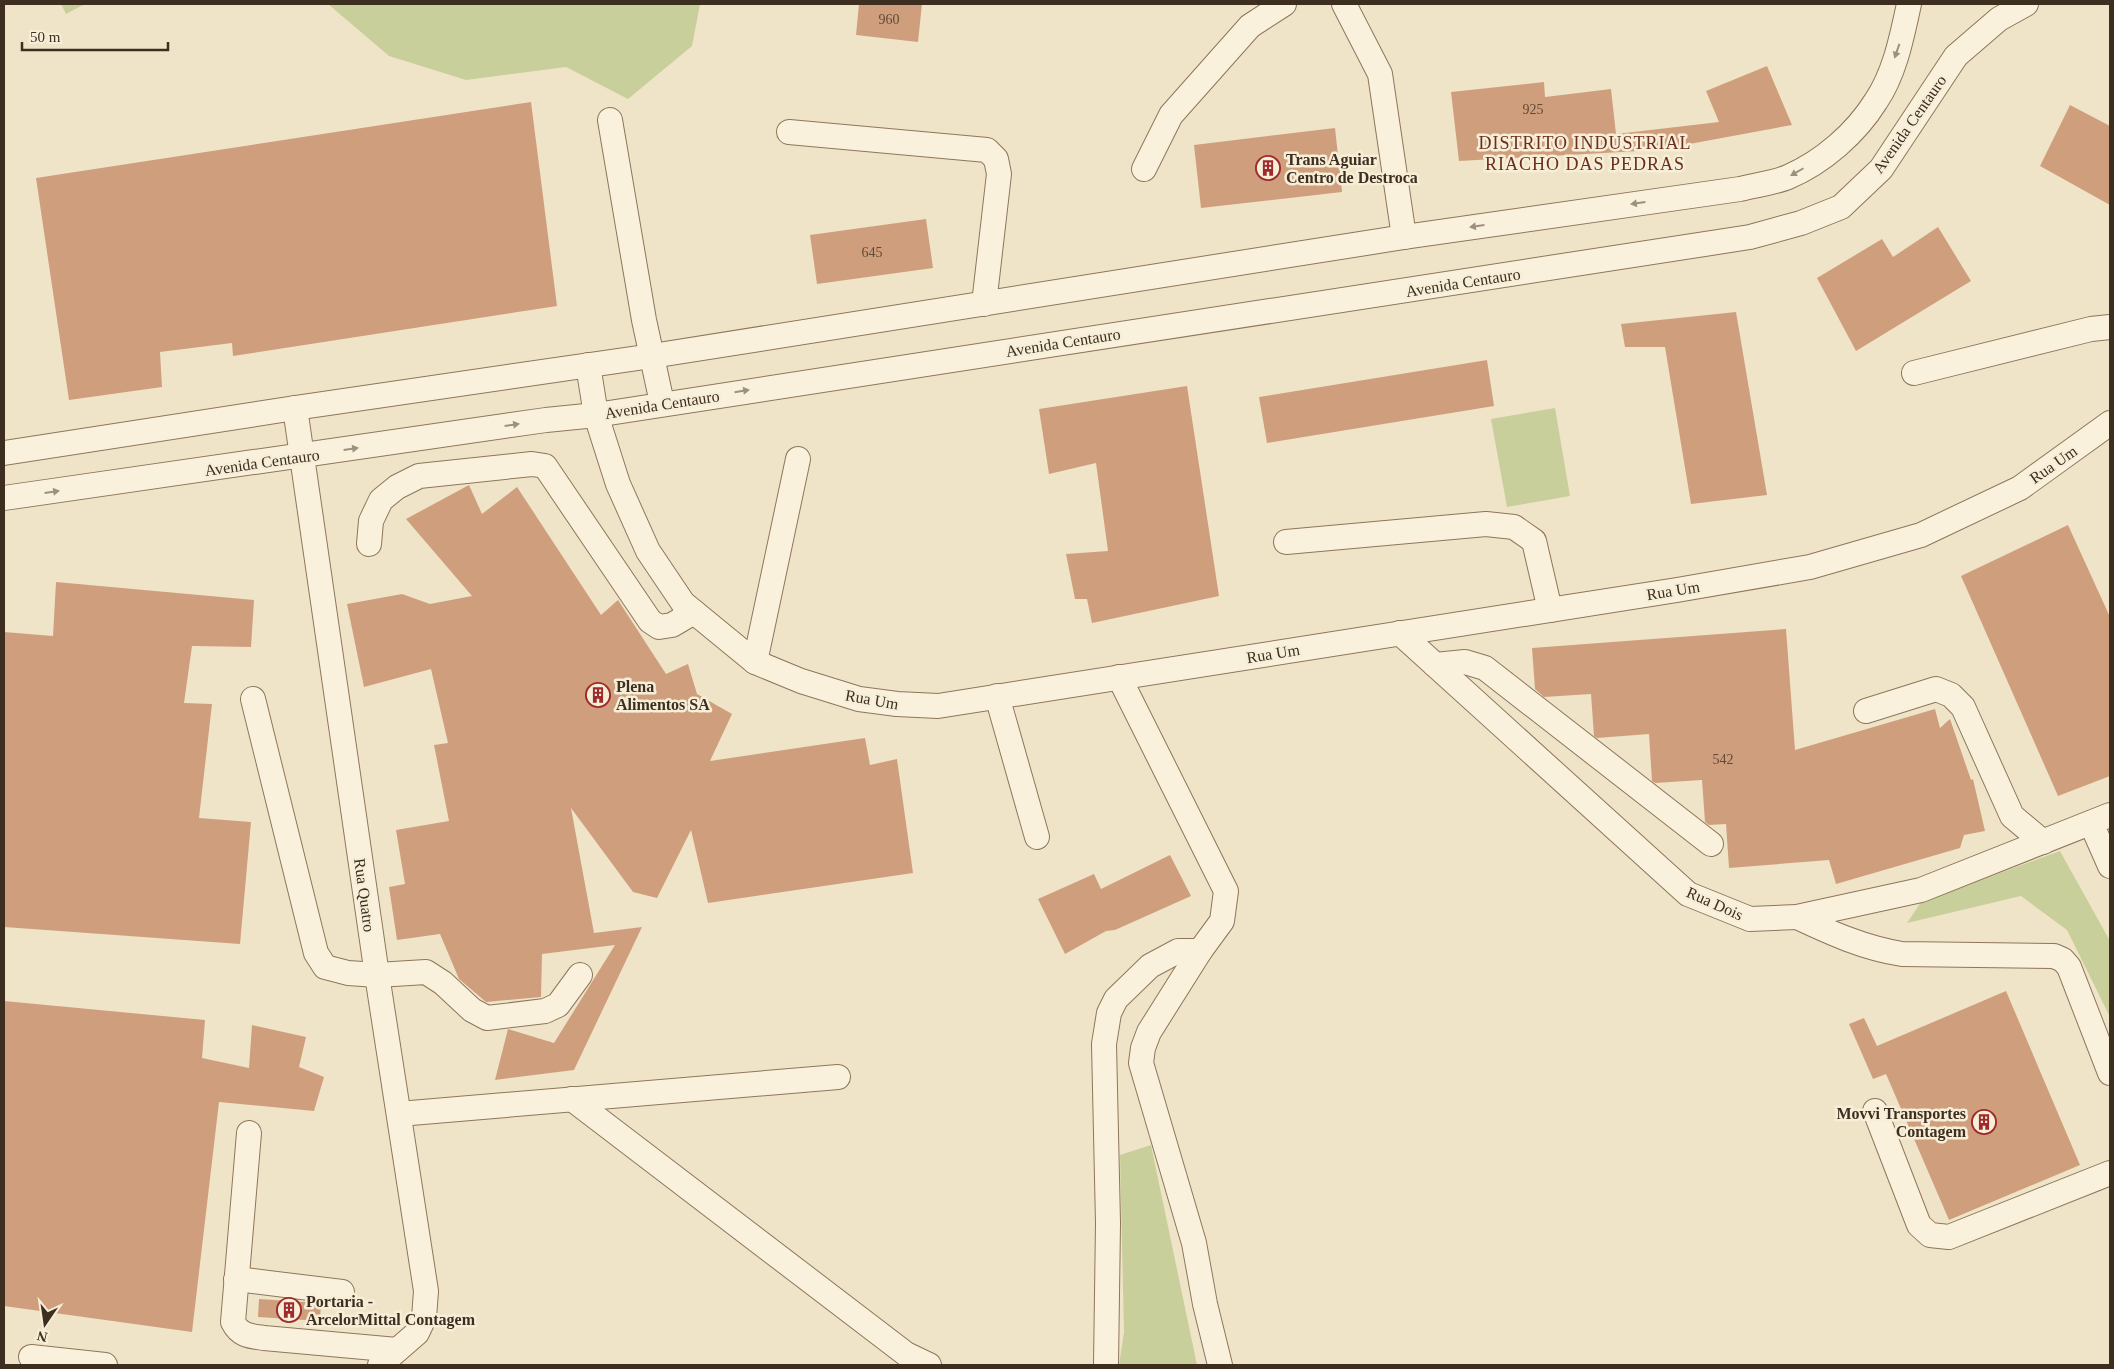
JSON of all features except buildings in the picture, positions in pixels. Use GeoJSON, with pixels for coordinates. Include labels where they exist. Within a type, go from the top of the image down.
{"type":"FeatureCollection","features":[{"type":"Feature","properties":{"kind":"street"},"geometry":{"type":"LineString","coordinates":[[1144,169],[1171,115],[1250,26],[1284,4]]}},
{"type":"Feature","properties":{"kind":"street"},"geometry":{"type":"LineString","coordinates":[[1344,4],[1380,74],[1404,237]]}},
{"type":"Feature","properties":{"kind":"street"},"geometry":{"type":"LineString","coordinates":[[4,453],[652,356],[1404,237],[1740,189],[1787,178],[1821,158],[1848,136],[1877,101],[1900,42],[1909,4]]}},
{"type":"Feature","properties":{"kind":"street","name":"Avenida Centauro"},"geometry":{"type":"LineString","coordinates":[[4,498],[546,420],[596,415],[662,403],[1750,237],[1801,224],[1841,207],[1881,169],[1956,56],[1999,19],[2026,4]]}},
{"type":"Feature","properties":{"kind":"street"},"geometry":{"type":"LineString","coordinates":[[610,120],[662,403]]}},
{"type":"Feature","properties":{"kind":"street"},"geometry":{"type":"LineString","coordinates":[[789,132],[987,150],[996,159],[999,174],[984,304]]}},
{"type":"Feature","properties":{"kind":"street"},"geometry":{"type":"LineString","coordinates":[[1914,373],[2091,329],[2110,327]]}},
{"type":"Feature","properties":{"kind":"street","name":"Rua Um"},"geometry":{"type":"LineString","coordinates":[[588,365],[596,415],[618,484],[648,551],[683,603],[755,662],[801,681],[859,699],[897,704],[938,706],[1550,610],[1810,567],[1921,535],[2020,488],[2110,423]]}},
{"type":"Feature","properties":{"kind":"street","name":"Rua Quatro"},"geometry":{"type":"LineString","coordinates":[[295,408],[377,975],[426,1290],[424,1318],[417,1333],[389,1358]]}},
{"type":"Feature","properties":{"kind":"street"},"geometry":{"type":"LineString","coordinates":[[755,662],[798,459]]}},
{"type":"Feature","properties":{"kind":"street"},"geometry":{"type":"LineString","coordinates":[[369,544],[371,521],[381,500],[397,487],[419,476],[532,464],[545,466],[650,621],[658,627],[672,624],[694,612]]}},
{"type":"Feature","properties":{"kind":"street"},"geometry":{"type":"LineString","coordinates":[[1286,542],[1486,524],[1514,527],[1534,541],[1550,610]]}},
{"type":"Feature","properties":{"kind":"street","name":"Rua Dois"},"geometry":{"type":"LineString","coordinates":[[1400,633],[1688,894],[1750,919],[1796,917],[1921,890],[2101,819]]}},
{"type":"Feature","properties":{"kind":"street"},"geometry":{"type":"LineString","coordinates":[[1435,665],[1465,662],[1485,668],[1711,844]]}},
{"type":"Feature","properties":{"kind":"street"},"geometry":{"type":"LineString","coordinates":[[1119,677],[1226,891],[1222,921],[1200,951],[1149,1032],[1143,1048],[1142,1063],[1194,1243],[1205,1304],[1220,1365]]}},
{"type":"Feature","properties":{"kind":"street"},"geometry":{"type":"LineString","coordinates":[[1866,711],[1936,689],[1951,694],[1963,707],[2012,816],[2043,842]]}},
{"type":"Feature","properties":{"kind":"street"},"geometry":{"type":"LineString","coordinates":[[997,696],[1037,837]]}},
{"type":"Feature","properties":{"kind":"street"},"geometry":{"type":"LineString","coordinates":[[253,699],[316,953],[325,967],[348,973],[377,975],[426,972],[443,983],[472,1010],[487,1018],[545,1011],[558,1005],[580,975]]}},
{"type":"Feature","properties":{"kind":"street"},"geometry":{"type":"LineString","coordinates":[[2101,819],[2110,866]]}},
{"type":"Feature","properties":{"kind":"street"},"geometry":{"type":"LineString","coordinates":[[1796,917],[1844,939],[1878,950],[1902,954],[2054,956],[2063,960],[2069,967],[2110,1072]]}},
{"type":"Feature","properties":{"kind":"street"},"geometry":{"type":"LineString","coordinates":[[1106,1365],[1108,1223],[1104,1044],[1109,1013],[1116,999],[1150,966],[1178,952],[1200,951]]}},
{"type":"Feature","properties":{"kind":"street"},"geometry":{"type":"LineString","coordinates":[[399,1114],[838,1077]]}},
{"type":"Feature","properties":{"kind":"street"},"geometry":{"type":"LineString","coordinates":[[572,1099],[906,1354],[929,1365]]}},
{"type":"Feature","properties":{"kind":"street"},"geometry":{"type":"LineString","coordinates":[[1875,1110],[1919,1225],[1930,1234],[1949,1237],[2110,1172]]}},
{"type":"Feature","properties":{"kind":"street"},"geometry":{"type":"LineString","coordinates":[[249,1133],[233,1322],[237,1330],[243,1334],[389,1358]]}},
{"type":"Feature","properties":{"kind":"street"},"geometry":{"type":"LineString","coordinates":[[236,1279],[342,1292]]}},
{"type":"Feature","properties":{"kind":"street"},"geometry":{"type":"LineString","coordinates":[[31,1357],[105,1365]]}},
{"type":"Feature","properties":{"kind":"green space"},"geometry":{"type":"Polygon","coordinates":[[[61,4],[85,4],[66,14],[61,4]]]}},
{"type":"Feature","properties":{"kind":"green space"},"geometry":{"type":"Polygon","coordinates":[[[328,4],[700,4],[692,46],[628,99],[566,67],[466,80],[389,56],[328,4]]]}},
{"type":"Feature","properties":{"kind":"green space"},"geometry":{"type":"Polygon","coordinates":[[[1555,408],[1570,496],[1507,507],[1491,419],[1555,408]]]}},
{"type":"Feature","properties":{"kind":"green space"},"geometry":{"type":"Polygon","coordinates":[[[2060,851],[2110,941],[2110,1017],[2067,930],[2021,896],[1907,923],[1921,902],[2060,851]]]}},
{"type":"Feature","properties":{"kind":"green space"},"geometry":{"type":"Polygon","coordinates":[[[1151,1145],[1197,1365],[1119,1365],[1124,1332],[1120,1155],[1151,1145]]]}},
{"type":"Feature","properties":{"kind":"place","name":"Trans Aguiar Centro de Destroca"},"geometry":{"type":"Point","coordinates":[1268,168]}},
{"type":"Feature","properties":{"kind":"place","name":"Plena Alimentos SA"},"geometry":{"type":"Point","coordinates":[598,695]}},
{"type":"Feature","properties":{"kind":"place","name":"Movvi Transportes Contagem"},"geometry":{"type":"Point","coordinates":[1984,1122]}},
{"type":"Feature","properties":{"kind":"place","name":"Portaria - ArcelorMittal Contagem"},"geometry":{"type":"Point","coordinates":[289,1310]}},
{"type":"Feature","properties":{"kind":"district","name":"DISTRITO INDUSTRIAL RIACHO DAS PEDRAS"},"geometry":{"type":"Point","coordinates":[1585,153]}}]}
